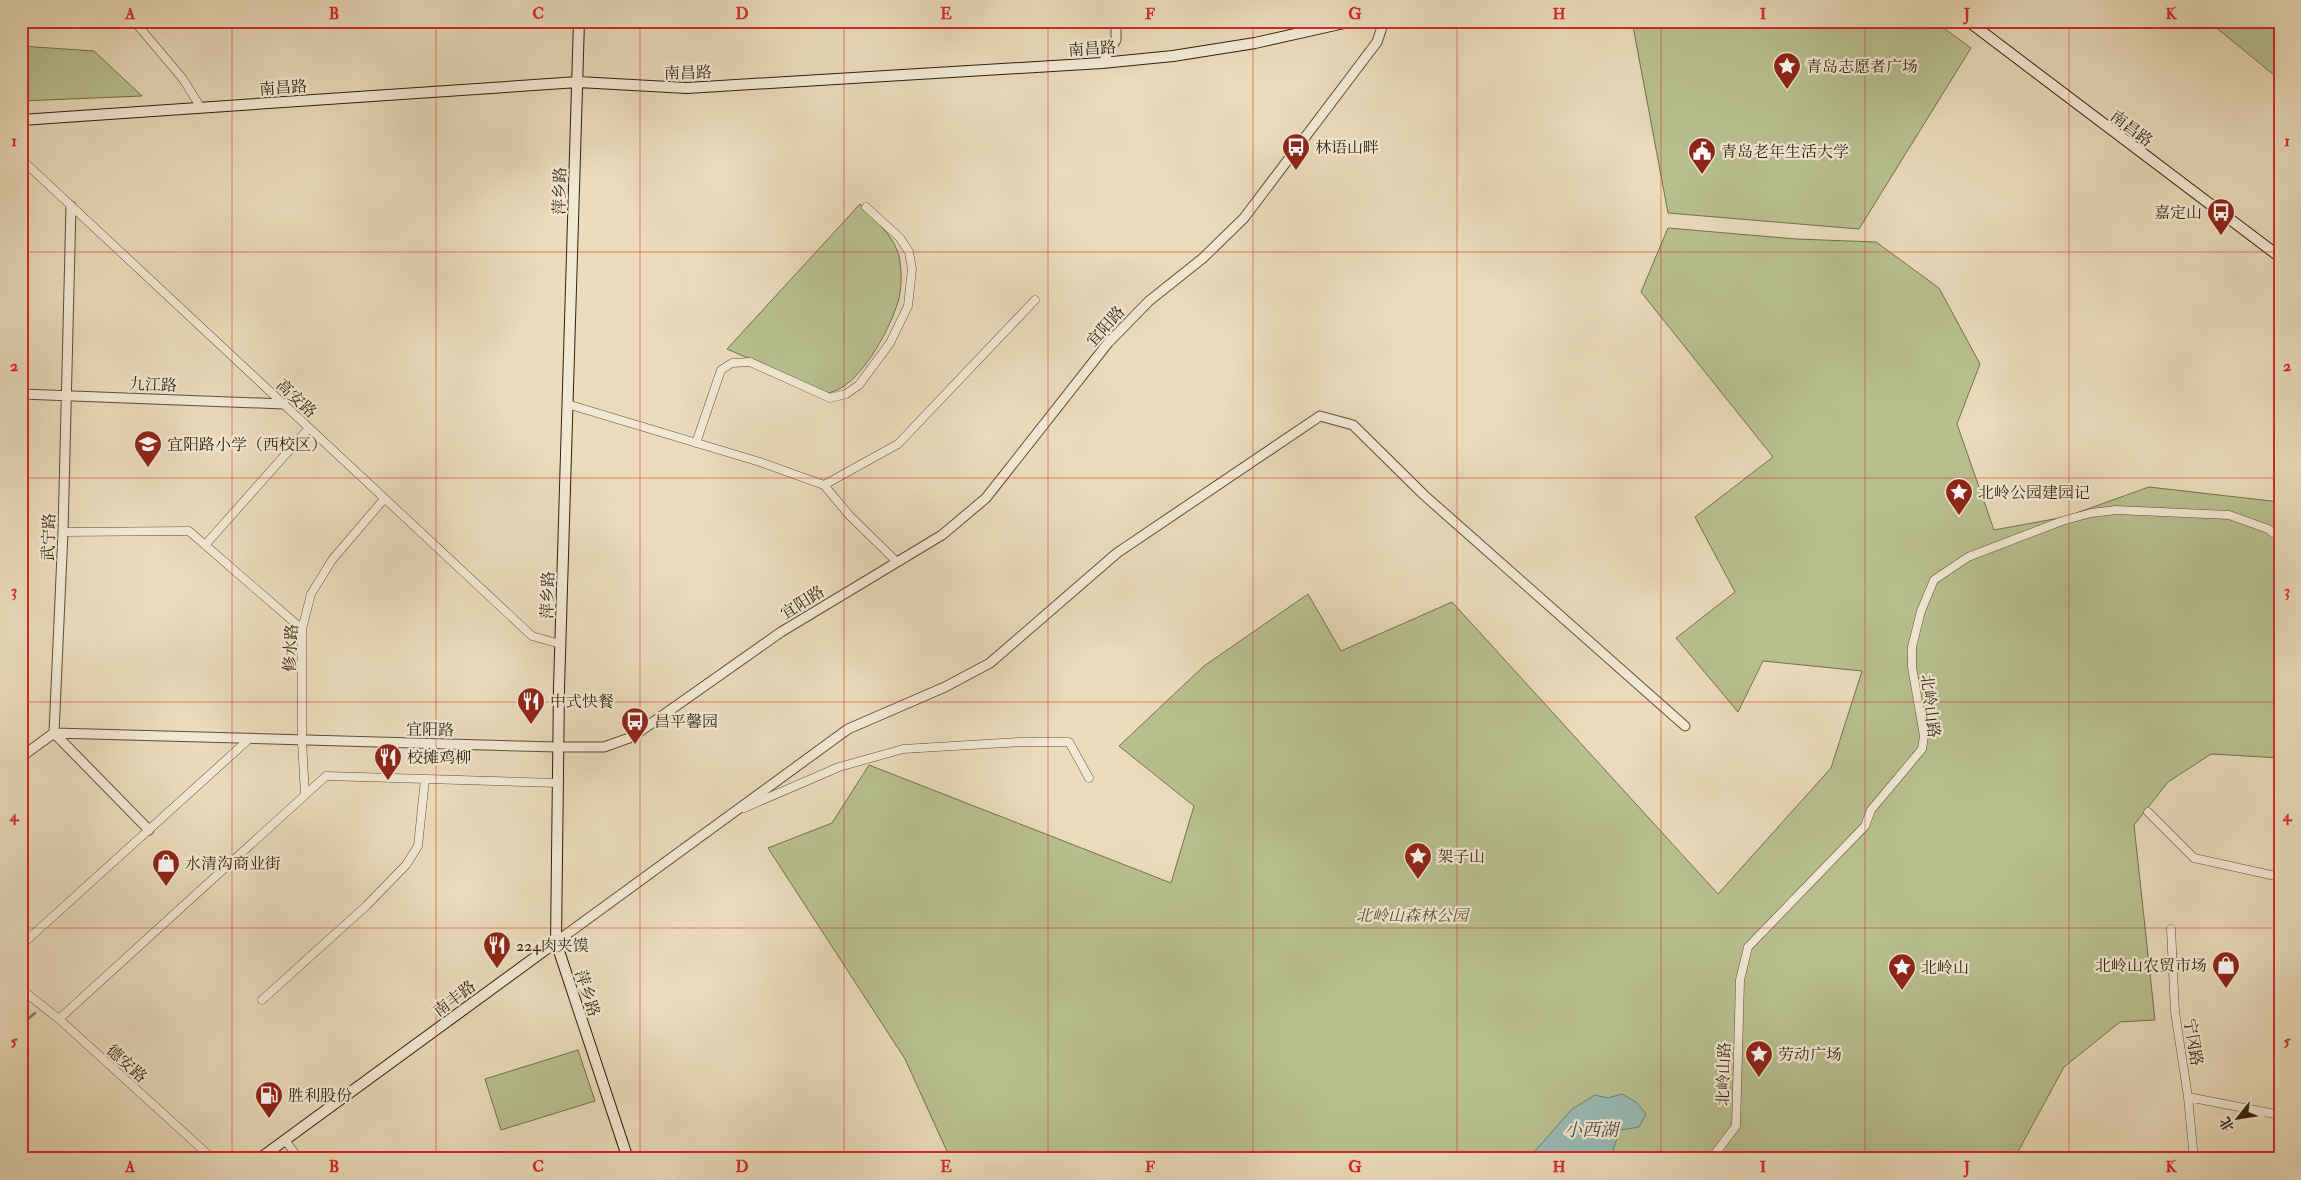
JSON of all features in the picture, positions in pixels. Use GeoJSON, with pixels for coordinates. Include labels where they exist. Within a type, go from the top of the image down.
{"type":"FeatureCollection","features":[{"type":"Feature","properties":{"kind":"main road","name":"萍乡路"},"geometry":{"type":"LineString","coordinates":[[579,21],[557,747],[556,942],[628,1159]]}},
{"type":"Feature","properties":{"kind":"main road","name":"南昌路"},"geometry":{"type":"LineString","coordinates":[[23,122],[578,82],[687,88],[1102,63],[1173,56],[1255,43],[1353,21]]}},
{"type":"Feature","properties":{"kind":"main road","name":"南昌路"},"geometry":{"type":"LineString","coordinates":[[1968,21],[2280,257]]}},
{"type":"Feature","properties":{"kind":"main road","name":"南丰路"},"geometry":{"type":"LineString","coordinates":[[260,1159],[556,942]]}},
{"type":"Feature","properties":{"kind":"street"},"geometry":{"type":"LineString","coordinates":[[134,21],[183,79],[201,108]]}},
{"type":"Feature","properties":{"kind":"street"},"geometry":{"type":"LineString","coordinates":[[1102,63],[1116,40],[1116,21]]}},
{"type":"Feature","properties":{"kind":"street","name":"宜阳路"},"geometry":{"type":"LineString","coordinates":[[54,732],[248,740],[557,747],[604,747],[632,737],[781,632],[942,535],[986,498],[1108,343],[1149,301],[1202,258],[1244,218],[1378,42],[1384,21]]}},
{"type":"Feature","properties":{"kind":"street","name":"高安路"},"geometry":{"type":"LineString","coordinates":[[21,160],[532,636],[560,644]]}},
{"type":"Feature","properties":{"kind":"street","name":"武宁路"},"geometry":{"type":"LineString","coordinates":[[54,732],[64,532],[71,206]]}},
{"type":"Feature","properties":{"kind":"street"},"geometry":{"type":"LineString","coordinates":[[696,443],[721,370],[732,363],[750,362],[830,398],[846,394],[859,385],[890,343],[908,306],[912,269],[909,252],[900,238],[866,207]]}},
{"type":"Feature","properties":{"kind":"street"},"geometry":{"type":"LineString","coordinates":[[824,485],[898,444],[1035,300]]}},
{"type":"Feature","properties":{"kind":"street","name":"九江路"},"geometry":{"type":"LineString","coordinates":[[21,394],[284,404]]}},
{"type":"Feature","properties":{"kind":"street"},"geometry":{"type":"LineString","coordinates":[[567,404],[760,462],[824,485],[849,515],[897,562]]}},
{"type":"Feature","properties":{"kind":"street","name":"南丰路"},"geometry":{"type":"LineString","coordinates":[[556,942],[740,810],[848,729],[945,687],[990,662],[1117,553],[1320,416],[1353,425],[1424,495],[1685,726]]}},
{"type":"Feature","properties":{"kind":"street"},"geometry":{"type":"LineString","coordinates":[[205,545],[309,428]]}},
{"type":"Feature","properties":{"kind":"street","name":"修水路"},"geometry":{"type":"LineString","coordinates":[[305,795],[302,741],[302,629],[312,594],[332,560],[384,498]]}},
{"type":"Feature","properties":{"kind":"street","name":"北岭山路"},"geometry":{"type":"LineString","coordinates":[[1711,1159],[1736,1126],[1740,980],[1748,947],[1864,826],[1871,810],[1922,749],[1924,736],[1912,667],[1912,648],[1921,611],[1934,580],[1968,557],[2062,521],[2091,513],[2116,510],[2229,515],[2268,529],[2280,538]]}},
{"type":"Feature","properties":{"kind":"street"},"geometry":{"type":"LineString","coordinates":[[64,532],[189,531],[302,629]]}},
{"type":"Feature","properties":{"kind":"street"},"geometry":{"type":"LineString","coordinates":[[21,757],[54,732],[149,830]]}},
{"type":"Feature","properties":{"kind":"street"},"geometry":{"type":"LineString","coordinates":[[28,940],[248,740]]}},
{"type":"Feature","properties":{"kind":"street"},"geometry":{"type":"LineString","coordinates":[[740,810],[839,767],[903,749],[1020,742],[1069,742],[1089,778]]}},
{"type":"Feature","properties":{"kind":"street"},"geometry":{"type":"LineString","coordinates":[[58,1019],[326,776],[557,783]]}},
{"type":"Feature","properties":{"kind":"street"},"geometry":{"type":"LineString","coordinates":[[262,1000],[366,906],[406,865],[418,846],[425,779]]}},
{"type":"Feature","properties":{"kind":"street"},"geometry":{"type":"LineString","coordinates":[[2148,812],[2194,858],[2280,877]]}},
{"type":"Feature","properties":{"kind":"street","name":"宁冈路"},"geometry":{"type":"LineString","coordinates":[[2171,929],[2175,1012],[2188,1097],[2194,1159]]}},
{"type":"Feature","properties":{"kind":"street","name":"德安路"},"geometry":{"type":"LineString","coordinates":[[21,989],[58,1019],[213,1159]]}},
{"type":"Feature","properties":{"kind":"street"},"geometry":{"type":"LineString","coordinates":[[2188,1097],[2280,1115]]}},
{"type":"Feature","properties":{"kind":"street"},"geometry":{"type":"LineString","coordinates":[[285,1140],[298,1159]]}},
{"type":"Feature","properties":{"kind":"green space"},"geometry":{"type":"Polygon","coordinates":[[[1632,21],[1934,21],[1971,48],[1859,229],[1668,213],[1632,21]]]}},
{"type":"Feature","properties":{"kind":"green space"},"geometry":{"type":"Polygon","coordinates":[[[2208,21],[2280,21],[2280,80],[2208,21]]]}},
{"type":"Feature","properties":{"kind":"green space"},"geometry":{"type":"Polygon","coordinates":[[[21,46],[94,51],[142,96],[21,101],[21,46]]]}},
{"type":"Feature","properties":{"kind":"green space"},"geometry":{"type":"Polygon","coordinates":[[[860,204],[883,228],[893,242],[899,256],[901,279],[898,302],[888,328],[871,356],[851,381],[840,389],[828,393],[727,349],[860,204]]]}},
{"type":"Feature","properties":{"kind":"green space","name":"北岭山森林公园"},"geometry":{"type":"Polygon","coordinates":[[[1668,228],[1796,239],[1876,242],[1939,288],[1980,364],[1957,424],[1994,530],[2065,517],[2149,487],[2280,502],[2280,758],[2211,754],[2168,782],[2134,825],[2155,1020],[2120,1022],[2064,1067],[2014,1159],[1392,1159],[1388,1154],[1378,1159],[950,1158],[905,1059],[768,848],[832,823],[869,765],[1171,883],[1194,806],[1119,746],[1204,666],[1308,594],[1341,651],[1452,602],[1718,894],[1831,768],[1862,671],[1763,661],[1738,712],[1676,638],[1735,592],[1695,517],[1773,457],[1641,292],[1668,228]]]}},
{"type":"Feature","properties":{"kind":"green space"},"geometry":{"type":"Polygon","coordinates":[[[578,1050],[595,1101],[501,1130],[485,1079],[578,1050]]]}},
{"type":"Feature","properties":{"kind":"water","name":"小西湖"},"geometry":{"type":"Polygon","coordinates":[[[1622,1094],[1636,1102],[1646,1114],[1639,1127],[1620,1130],[1610,1159],[1528,1159],[1572,1109],[1595,1095],[1608,1098],[1622,1094]]]}},
{"type":"Feature","properties":{"kind":"waterway"},"geometry":{"type":"LineString","coordinates":[[21,1025],[35,1013]]}},
{"type":"Feature","properties":{"kind":"place","name":"青岛志愿者广场"},"geometry":{"type":"Point","coordinates":[1787,90]}},
{"type":"Feature","properties":{"kind":"place","name":"林语山畔"},"geometry":{"type":"Point","coordinates":[1296,171]}},
{"type":"Feature","properties":{"kind":"place","name":"青岛老年生活大学"},"geometry":{"type":"Point","coordinates":[1702,175]}},
{"type":"Feature","properties":{"kind":"place","name":"嘉定山"},"geometry":{"type":"Point","coordinates":[2221,236]}},
{"type":"Feature","properties":{"kind":"place","name":"宜阳路小学（西校区）"},"geometry":{"type":"Point","coordinates":[148,468]}},
{"type":"Feature","properties":{"kind":"place","name":"北岭公园建园记"},"geometry":{"type":"Point","coordinates":[1959,516]}},
{"type":"Feature","properties":{"kind":"place","name":"中式快餐"},"geometry":{"type":"Point","coordinates":[531,725]}},
{"type":"Feature","properties":{"kind":"place","name":"昌平馨园"},"geometry":{"type":"Point","coordinates":[635,745]}},
{"type":"Feature","properties":{"kind":"place","name":"校摊鸡柳"},"geometry":{"type":"Point","coordinates":[388,781]}},
{"type":"Feature","properties":{"kind":"place","name":"架子山"},"geometry":{"type":"Point","coordinates":[1418,880]}},
{"type":"Feature","properties":{"kind":"place","name":"水清沟商业街"},"geometry":{"type":"Point","coordinates":[166,887]}},
{"type":"Feature","properties":{"kind":"place","name":"224肉夹馍"},"geometry":{"type":"Point","coordinates":[497,969]}},
{"type":"Feature","properties":{"kind":"place","name":"北岭山农贸市场"},"geometry":{"type":"Point","coordinates":[2226,989]}},
{"type":"Feature","properties":{"kind":"place","name":"北岭山"},"geometry":{"type":"Point","coordinates":[1902,991]}},
{"type":"Feature","properties":{"kind":"place","name":"劳动广场"},"geometry":{"type":"Point","coordinates":[1759,1078]}},
{"type":"Feature","properties":{"kind":"place","name":"胜利股份"},"geometry":{"type":"Point","coordinates":[269,1119]}}]}
